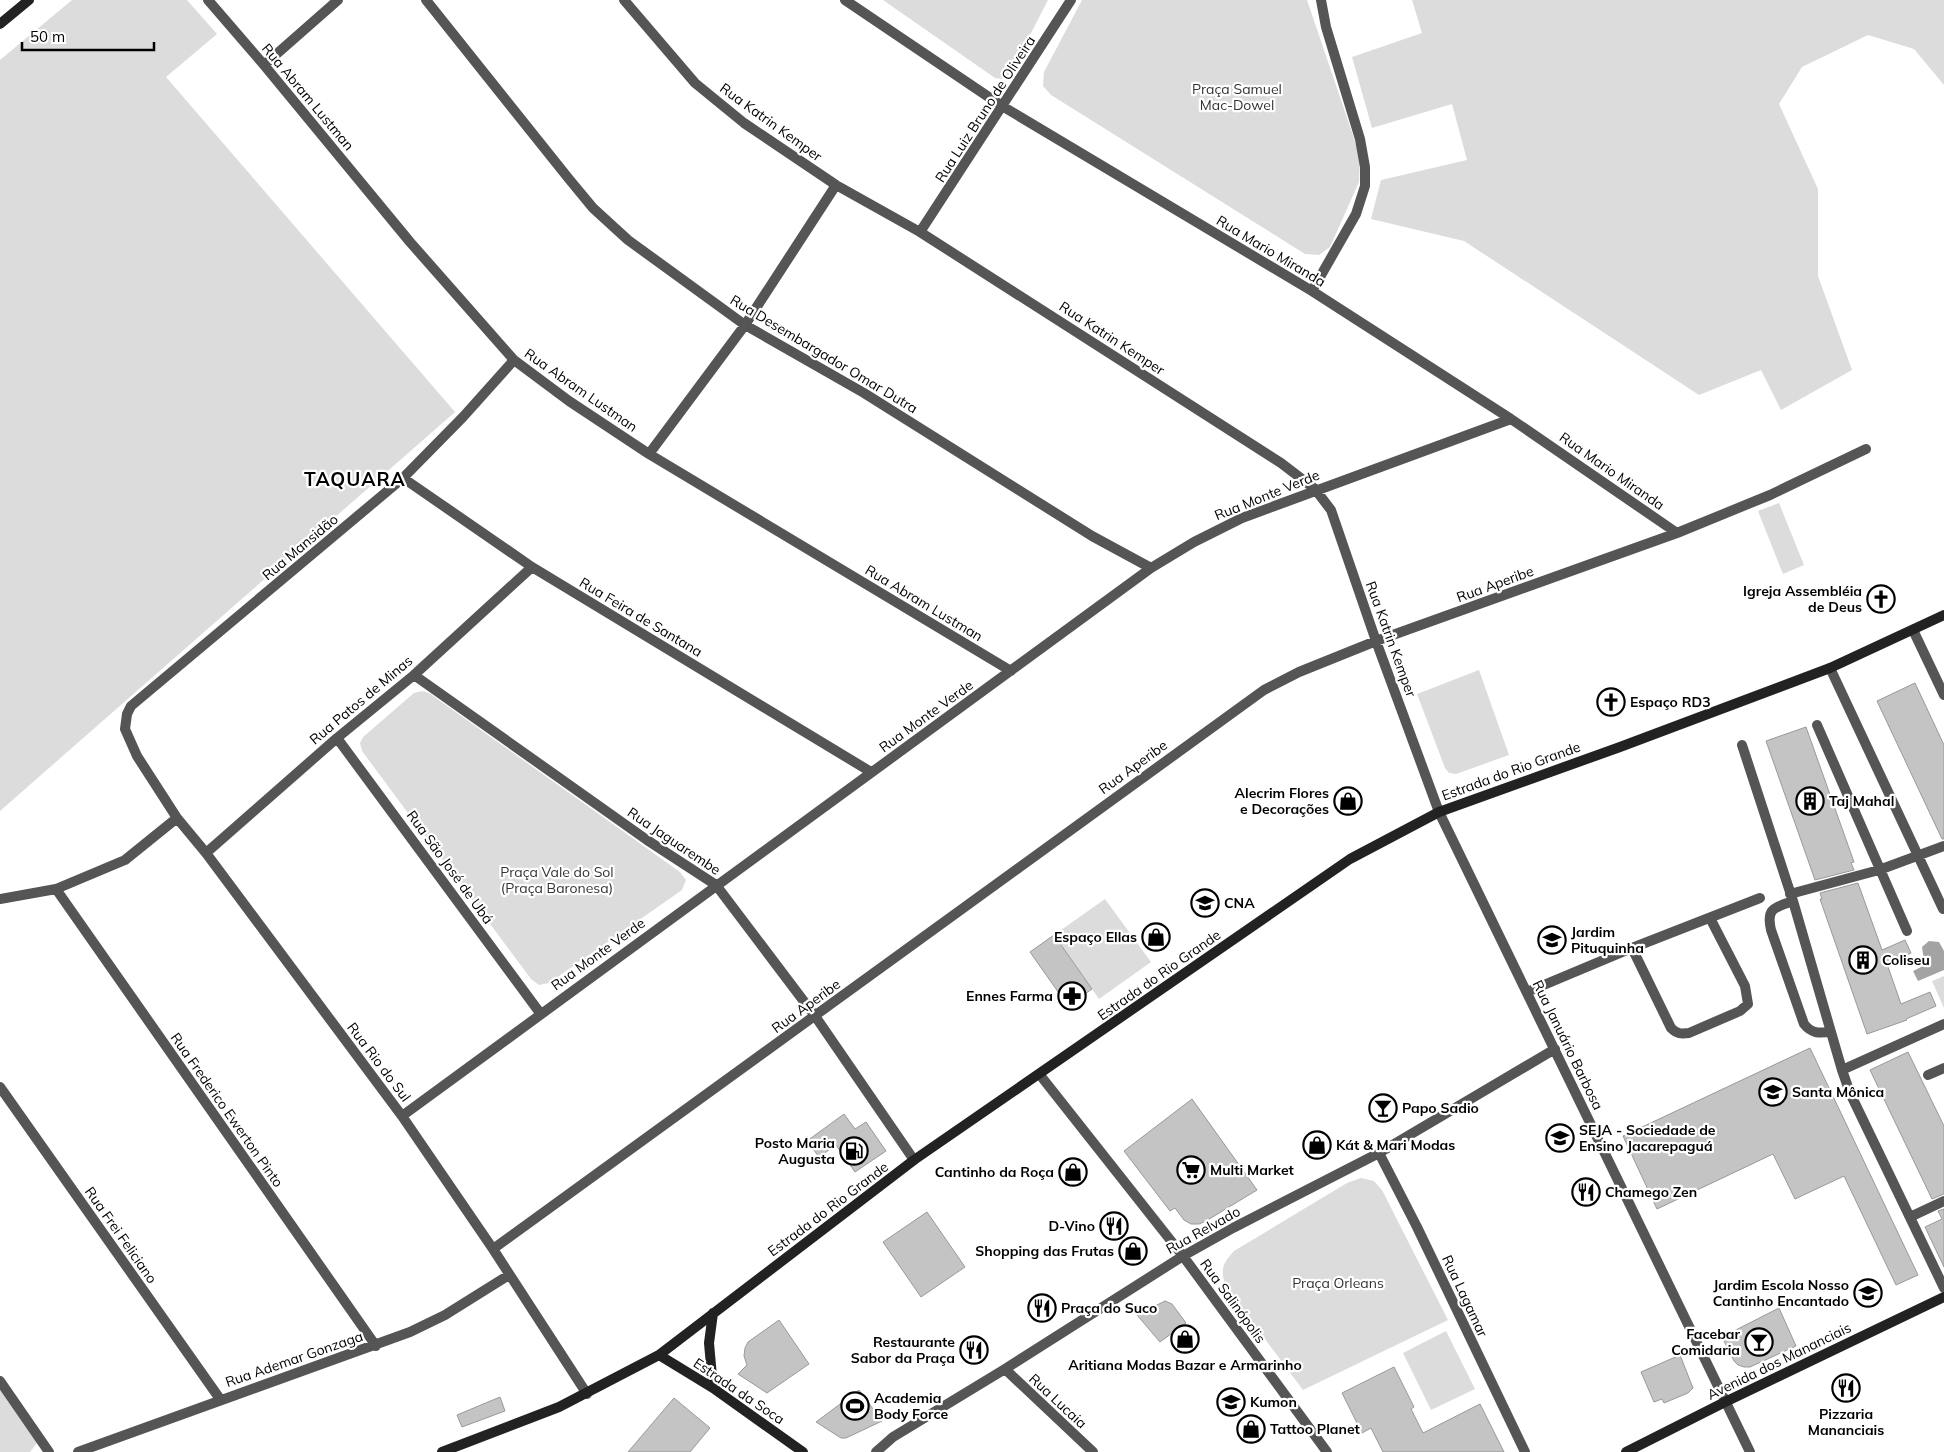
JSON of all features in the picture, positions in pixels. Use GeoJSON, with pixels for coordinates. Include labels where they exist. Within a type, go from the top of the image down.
{"type":"FeatureCollection","features":[{"type":"Feature","properties":{"kind":"main road"},"geometry":{"type":"LineString","coordinates":[[0,24],[29,0]]}},
{"type":"Feature","properties":{"kind":"main road","name":"Estrada do Rio Grande"},"geometry":{"type":"LineString","coordinates":[[442,1452],[559,1407],[659,1355],[914,1160],[1040,1075],[1350,859],[1439,812],[1620,747],[1830,668],[1944,615]]}},
{"type":"Feature","properties":{"kind":"main road","name":"Avenida dos Mananciais"},"geometry":{"type":"LineString","coordinates":[[1626,1452],[1725,1402],[1944,1297]]}},
{"type":"Feature","properties":{"kind":"main road"},"geometry":{"type":"LineString","coordinates":[[713,1313],[710,1343],[713,1388]]}},
{"type":"Feature","properties":{"kind":"main road","name":"Estrada da Soca"},"geometry":{"type":"LineString","coordinates":[[659,1355],[713,1388],[803,1452]]}},
{"type":"Feature","properties":{"kind":"street","name":"Rua Abram Lustman"},"geometry":{"type":"LineString","coordinates":[[208,0],[410,242],[514,360],[568,401],[649,454],[1010,671]]}},
{"type":"Feature","properties":{"kind":"street"},"geometry":{"type":"LineString","coordinates":[[264,65],[338,0]]}},
{"type":"Feature","properties":{"kind":"street","name":"Rua Desembargador Omar Dutra"},"geometry":{"type":"LineString","coordinates":[[426,0],[593,208],[628,240],[745,326],[864,393],[1092,536],[1151,568]]}},
{"type":"Feature","properties":{"kind":"street","name":"Rua Katrin Kemper"},"geometry":{"type":"LineString","coordinates":[[624,0],[695,84],[744,123],[836,185],[920,232],[1282,463],[1314,489],[1331,510],[1439,812]]}},
{"type":"Feature","properties":{"kind":"street","name":"Rua Mario Miranda"},"geometry":{"type":"LineString","coordinates":[[845,0],[1002,106],[1312,291],[1510,418],[1677,533]]}},
{"type":"Feature","properties":{"kind":"street","name":"Rua Luiz Bruno de Oliveira"},"geometry":{"type":"LineString","coordinates":[[920,232],[1039,52],[1071,0]]}},
{"type":"Feature","properties":{"kind":"street"},"geometry":{"type":"LineString","coordinates":[[1312,291],[1356,214],[1365,186],[1360,139],[1326,27],[1321,0]]}},
{"type":"Feature","properties":{"kind":"street"},"geometry":{"type":"LineString","coordinates":[[649,454],[745,326],[836,185]]}},
{"type":"Feature","properties":{"kind":"street","name":"Rua Mansidão"},"geometry":{"type":"LineString","coordinates":[[137,756],[126,729],[127,714],[131,706],[403,478],[463,417],[514,360]]}},
{"type":"Feature","properties":{"kind":"street","name":"Rua Monte Verde"},"geometry":{"type":"LineString","coordinates":[[402,1116],[540,1013],[1151,568],[1194,542],[1242,518],[1314,489],[1510,418]]}},
{"type":"Feature","properties":{"kind":"street","name":"Rua Aperibe"},"geometry":{"type":"LineString","coordinates":[[493,1249],[1264,690],[1299,672],[1376,640],[1677,533],[1770,495],[1866,449]]}},
{"type":"Feature","properties":{"kind":"street","name":"Rua Feira de Santana"},"geometry":{"type":"LineString","coordinates":[[403,478],[532,567],[871,772]]}},
{"type":"Feature","properties":{"kind":"street","name":"Rua Patos de Minas"},"geometry":{"type":"LineString","coordinates":[[206,852],[337,738],[414,675],[532,567]]}},
{"type":"Feature","properties":{"kind":"street"},"geometry":{"type":"LineString","coordinates":[[1913,630],[1944,695]]}},
{"type":"Feature","properties":{"kind":"street"},"geometry":{"type":"LineString","coordinates":[[1830,668],[1943,909]]}},
{"type":"Feature","properties":{"kind":"street","name":"Rua Jaguarembe"},"geometry":{"type":"LineString","coordinates":[[414,675],[647,840],[716,885],[816,1016],[914,1160]]}},
{"type":"Feature","properties":{"kind":"street"},"geometry":{"type":"LineString","coordinates":[[1817,724],[1907,931]]}},
{"type":"Feature","properties":{"kind":"street","name":"Rua São José de Ubá"},"geometry":{"type":"LineString","coordinates":[[337,738],[540,1013]]}},
{"type":"Feature","properties":{"kind":"street"},"geometry":{"type":"LineString","coordinates":[[1742,746],[1792,897],[1850,1093],[1944,1288]]}},
{"type":"Feature","properties":{"kind":"street","name":"Rua Rio do Sul"},"geometry":{"type":"LineString","coordinates":[[137,756],[177,818],[206,852],[402,1116],[493,1249],[587,1394]]}},
{"type":"Feature","properties":{"kind":"street","name":"Rua Januário Barbosa"},"geometry":{"type":"LineString","coordinates":[[1439,812],[1750,1452]]}},
{"type":"Feature","properties":{"kind":"street"},"geometry":{"type":"LineString","coordinates":[[0,899],[56,890],[124,860],[177,818]]}},
{"type":"Feature","properties":{"kind":"street"},"geometry":{"type":"LineString","coordinates":[[1831,1032],[1813,1032],[1804,1024],[1771,930],[1769,920],[1771,910],[1792,897],[1879,870],[1944,846]]}},
{"type":"Feature","properties":{"kind":"street","name":"Rua Frederico Ewerton Pinto"},"geometry":{"type":"LineString","coordinates":[[56,890],[376,1346]]}},
{"type":"Feature","properties":{"kind":"street"},"geometry":{"type":"LineString","coordinates":[[1527,992],[1632,948],[1760,898]]}},
{"type":"Feature","properties":{"kind":"street"},"geometry":{"type":"LineString","coordinates":[[1632,948],[1671,1028],[1681,1034],[1689,1033],[1740,1012],[1748,1004],[1745,986],[1710,918]]}},
{"type":"Feature","properties":{"kind":"street"},"geometry":{"type":"LineString","coordinates":[[1842,1070],[1944,1024]]}},
{"type":"Feature","properties":{"kind":"street","name":"Rua Relvado"},"geometry":{"type":"LineString","coordinates":[[876,1452],[893,1437],[1005,1369],[1183,1256],[1242,1223],[1379,1153],[1555,1050]]}},
{"type":"Feature","properties":{"kind":"street"},"geometry":{"type":"LineString","coordinates":[[1928,1075],[1944,1068]]}},
{"type":"Feature","properties":{"kind":"street","name":"Rua Salinópolis"},"geometry":{"type":"LineString","coordinates":[[1040,1075],[1183,1256],[1327,1452]]}},
{"type":"Feature","properties":{"kind":"street","name":"Rua Frei Feliciano"},"geometry":{"type":"LineString","coordinates":[[0,1087],[220,1399]]}},
{"type":"Feature","properties":{"kind":"street","name":"Rua Lagamar"},"geometry":{"type":"LineString","coordinates":[[1379,1153],[1417,1227],[1524,1452]]}},
{"type":"Feature","properties":{"kind":"street"},"geometry":{"type":"LineString","coordinates":[[1910,1218],[1944,1201]]}},
{"type":"Feature","properties":{"kind":"street","name":"Rua Ademar Gonzaga"},"geometry":{"type":"LineString","coordinates":[[78,1452],[220,1399],[376,1346],[445,1315],[509,1274]]}},
{"type":"Feature","properties":{"kind":"street","name":"Rua Lucaia"},"geometry":{"type":"LineString","coordinates":[[1005,1369],[1093,1452]]}},
{"type":"Feature","properties":{"kind":"street"},"geometry":{"type":"LineString","coordinates":[[0,1381],[50,1452]]}},
{"type":"Feature","properties":{"kind":"green space"},"geometry":{"type":"Polygon","coordinates":[[[72,0],[187,0],[217,34],[166,77],[455,412],[0,811],[0,60],[72,0]]]}},
{"type":"Feature","properties":{"kind":"green space"},"geometry":{"type":"Polygon","coordinates":[[[883,0],[1048,0],[1010,74],[1003,79],[995,78],[883,0]]]}},
{"type":"Feature","properties":{"kind":"green space","name":"Praça Samuel Mac-Dowel"},"geometry":{"type":"Polygon","coordinates":[[[1082,0],[1307,0],[1360,156],[1359,182],[1330,247],[1319,255],[1305,254],[1051,95],[1043,86],[1044,72],[1082,0]]]}},
{"type":"Feature","properties":{"kind":"green space"},"geometry":{"type":"Polygon","coordinates":[[[1412,0],[1944,0],[1944,85],[1914,49],[1868,35],[1802,67],[1779,104],[1818,189],[1818,276],[1852,370],[1781,410],[1761,370],[1699,395],[1464,241],[1371,219],[1381,180],[1467,160],[1452,104],[1372,128],[1352,57],[1422,33],[1412,0]]]}},
{"type":"Feature","properties":{"kind":"green space"},"geometry":{"type":"Polygon","coordinates":[[[1779,503],[1804,565],[1783,574],[1758,511],[1779,503]]]}},
{"type":"Feature","properties":{"kind":"green space"},"geometry":{"type":"Polygon","coordinates":[[[1479,670],[1509,755],[1456,774],[1449,773],[1445,768],[1417,694],[1479,670]]]}},
{"type":"Feature","properties":{"kind":"green space","name":"Praça Vale do Sol (Praça Baronesa)"},"geometry":{"type":"Polygon","coordinates":[[[422,691],[429,693],[680,872],[686,880],[682,890],[549,983],[539,985],[531,979],[362,751],[360,743],[363,737],[414,693],[422,691]]]}},
{"type":"Feature","properties":{"kind":"green space"},"geometry":{"type":"Polygon","coordinates":[[[1105,899],[1151,962],[1099,999],[1054,935],[1105,899]]]}},
{"type":"Feature","properties":{"kind":"green space"},"geometry":{"type":"Polygon","coordinates":[[[1944,976],[1944,1008],[1932,981],[1944,976]]]}},
{"type":"Feature","properties":{"kind":"green space","name":"Praça Orleans"},"geometry":{"type":"Polygon","coordinates":[[[1361,1178],[1374,1181],[1382,1190],[1448,1320],[1303,1390],[1226,1287],[1223,1268],[1234,1251],[1347,1183],[1361,1178]]]}},
{"type":"Feature","properties":{"kind":"green space"},"geometry":{"type":"Polygon","coordinates":[[[1446,1331],[1475,1389],[1431,1410],[1403,1353],[1446,1331]]]}},
{"type":"Feature","properties":{"kind":"green space"},"geometry":{"type":"Polygon","coordinates":[[[0,1383],[37,1443],[30,1452],[0,1452],[0,1383]]]}},
{"type":"Feature","properties":{"kind":"shaded area"},"geometry":{"type":"Polygon","coordinates":[[[1929,941],[1939,942],[1944,951],[1944,970],[1918,981],[1913,971],[1923,966],[1922,947],[1929,941]]]}},
{"type":"Feature","properties":{"kind":"building"},"geometry":{"type":"Polygon","coordinates":[[[1915,683],[1944,745],[1944,839],[1942,839],[1877,701],[1915,683]]]}},
{"type":"Feature","properties":{"kind":"building","name":"Taj Mahal"},"geometry":{"type":"Polygon","coordinates":[[[1806,727],[1854,862],[1851,863],[1854,870],[1815,880],[1766,741],[1806,727]]]}},
{"type":"Feature","properties":{"kind":"building","name":"Coliseu"},"geometry":{"type":"Polygon","coordinates":[[[1858,883],[1882,950],[1905,940],[1911,953],[1887,964],[1901,1004],[1930,992],[1936,1006],[1907,1020],[1867,1034],[1820,899],[1822,899],[1820,893],[1858,883]]]}},
{"type":"Feature","properties":{"kind":"building"},"geometry":{"type":"Polygon","coordinates":[[[1054,935],[1092,989],[1068,1006],[1030,952],[1054,935]]]}},
{"type":"Feature","properties":{"kind":"building","name":"Santa Mônica"},"geometry":{"type":"Polygon","coordinates":[[[1810,1048],[1918,1275],[1896,1285],[1844,1176],[1795,1199],[1773,1154],[1657,1209],[1623,1136],[1810,1048]]]}},
{"type":"Feature","properties":{"kind":"building"},"geometry":{"type":"Polygon","coordinates":[[[1908,1052],[1944,1126],[1944,1194],[1932,1199],[1870,1070],[1908,1052]]]}},
{"type":"Feature","properties":{"kind":"building","name":"Multi Market"},"geometry":{"type":"Polygon","coordinates":[[[1192,1099],[1257,1190],[1199,1224],[1191,1224],[1184,1220],[1175,1208],[1170,1211],[1124,1151],[1192,1099]]]}},
{"type":"Feature","properties":{"kind":"building"},"geometry":{"type":"Polygon","coordinates":[[[844,1114],[855,1129],[866,1122],[886,1151],[855,1172],[836,1145],[819,1157],[807,1141],[844,1114]]]}},
{"type":"Feature","properties":{"kind":"building"},"geometry":{"type":"Polygon","coordinates":[[[1944,1209],[1944,1267],[1925,1227],[1942,1219],[1938,1211],[1944,1209]]]}},
{"type":"Feature","properties":{"kind":"building"},"geometry":{"type":"Polygon","coordinates":[[[927,1212],[965,1267],[921,1297],[883,1242],[927,1212]]]}},
{"type":"Feature","properties":{"kind":"building"},"geometry":{"type":"Polygon","coordinates":[[[1165,1301],[1172,1304],[1186,1323],[1160,1342],[1137,1315],[1165,1301]]]}},
{"type":"Feature","properties":{"kind":"building","name":"Facebar Comidaria"},"geometry":{"type":"Polygon","coordinates":[[[1779,1308],[1796,1346],[1750,1367],[1738,1365],[1722,1337],[1779,1308]]]}},
{"type":"Feature","properties":{"kind":"building"},"geometry":{"type":"Polygon","coordinates":[[[779,1320],[809,1364],[767,1393],[738,1374],[747,1365],[744,1356],[748,1342],[779,1320]]]}},
{"type":"Feature","properties":{"kind":"building"},"geometry":{"type":"Polygon","coordinates":[[[1680,1355],[1693,1388],[1688,1393],[1664,1403],[1662,1399],[1654,1402],[1641,1372],[1680,1355]]]}},
{"type":"Feature","properties":{"kind":"building"},"geometry":{"type":"Polygon","coordinates":[[[1394,1367],[1414,1407],[1411,1409],[1423,1433],[1480,1404],[1504,1452],[1383,1452],[1371,1428],[1362,1433],[1342,1393],[1394,1367]]]}},
{"type":"Feature","properties":{"kind":"building","name":"Academia Body Force"},"geometry":{"type":"Polygon","coordinates":[[[859,1390],[882,1421],[846,1438],[841,1438],[816,1422],[859,1390]]]}},
{"type":"Feature","properties":{"kind":"building"},"geometry":{"type":"Polygon","coordinates":[[[500,1397],[505,1411],[462,1427],[457,1415],[500,1397]]]}},
{"type":"Feature","properties":{"kind":"building"},"geometry":{"type":"Polygon","coordinates":[[[674,1398],[710,1428],[690,1452],[628,1452],[674,1398]]]}},
{"type":"Feature","properties":{"kind":"place","name":"Igreja Assembléia de Deus"},"geometry":{"type":"Point","coordinates":[1881,599]}},
{"type":"Feature","properties":{"kind":"place","name":"Espaço RD3"},"geometry":{"type":"Point","coordinates":[1611,702]}},
{"type":"Feature","properties":{"kind":"place","name":"Alecrim Flores e Decorações"},"geometry":{"type":"Point","coordinates":[1348,801]}},
{"type":"Feature","properties":{"kind":"place","name":"Taj Mahal"},"geometry":{"type":"Point","coordinates":[1810,801]}},
{"type":"Feature","properties":{"kind":"place","name":"CNA"},"geometry":{"type":"Point","coordinates":[1205,903]}},
{"type":"Feature","properties":{"kind":"place","name":"Espaço Ellas"},"geometry":{"type":"Point","coordinates":[1156,937]}},
{"type":"Feature","properties":{"kind":"place","name":"Jardim Pituquinha"},"geometry":{"type":"Point","coordinates":[1552,940]}},
{"type":"Feature","properties":{"kind":"place","name":"Coliseu"},"geometry":{"type":"Point","coordinates":[1863,960]}},
{"type":"Feature","properties":{"kind":"place","name":"Ennes Farma"},"geometry":{"type":"Point","coordinates":[1072,996]}},
{"type":"Feature","properties":{"kind":"place","name":"Santa Mônica"},"geometry":{"type":"Point","coordinates":[1773,1092]}},
{"type":"Feature","properties":{"kind":"place","name":"Papo Sadio"},"geometry":{"type":"Point","coordinates":[1383,1108]}},
{"type":"Feature","properties":{"kind":"place","name":"SEJA - Sociedade de Ensino Jacarepaguá"},"geometry":{"type":"Point","coordinates":[1560,1138]}},
{"type":"Feature","properties":{"kind":"place","name":"Kát & Mari Modas"},"geometry":{"type":"Point","coordinates":[1317,1145]}},
{"type":"Feature","properties":{"kind":"place","name":"Posto Maria Augusta"},"geometry":{"type":"Point","coordinates":[854,1151]}},
{"type":"Feature","properties":{"kind":"place","name":"Multi Market"},"geometry":{"type":"Point","coordinates":[1191,1170]}},
{"type":"Feature","properties":{"kind":"place","name":"Cantinho da Roça"},"geometry":{"type":"Point","coordinates":[1073,1172]}},
{"type":"Feature","properties":{"kind":"place","name":"Chamego Zen"},"geometry":{"type":"Point","coordinates":[1586,1192]}},
{"type":"Feature","properties":{"kind":"place","name":"D-Vino"},"geometry":{"type":"Point","coordinates":[1114,1226]}},
{"type":"Feature","properties":{"kind":"place","name":"Shopping das Frutas"},"geometry":{"type":"Point","coordinates":[1133,1251]}},
{"type":"Feature","properties":{"kind":"place","name":"Jardim Escola Nosso Cantinho Encantado"},"geometry":{"type":"Point","coordinates":[1868,1293]}},
{"type":"Feature","properties":{"kind":"place","name":"Praça do Suco"},"geometry":{"type":"Point","coordinates":[1042,1308]}},
{"type":"Feature","properties":{"kind":"place","name":"Aritiana Modas Bazar e Armarinho"},"geometry":{"type":"Point","coordinates":[1185,1339]}},
{"type":"Feature","properties":{"kind":"place","name":"Facebar Comidaria"},"geometry":{"type":"Point","coordinates":[1759,1342]}},
{"type":"Feature","properties":{"kind":"place","name":"Restaurante Sabor da Praça"},"geometry":{"type":"Point","coordinates":[974,1350]}},
{"type":"Feature","properties":{"kind":"place","name":"Pizzaria Mananciais"},"geometry":{"type":"Point","coordinates":[1846,1388]}},
{"type":"Feature","properties":{"kind":"place","name":"Kumon"},"geometry":{"type":"Point","coordinates":[1231,1402]}},
{"type":"Feature","properties":{"kind":"place","name":"Academia Body Force"},"geometry":{"type":"Point","coordinates":[855,1406]}},
{"type":"Feature","properties":{"kind":"place","name":"Tattoo Planet"},"geometry":{"type":"Point","coordinates":[1251,1429]}},
{"type":"Feature","properties":{"kind":"district","name":"TAQUARA"},"geometry":{"type":"Point","coordinates":[355,479]}}]}
